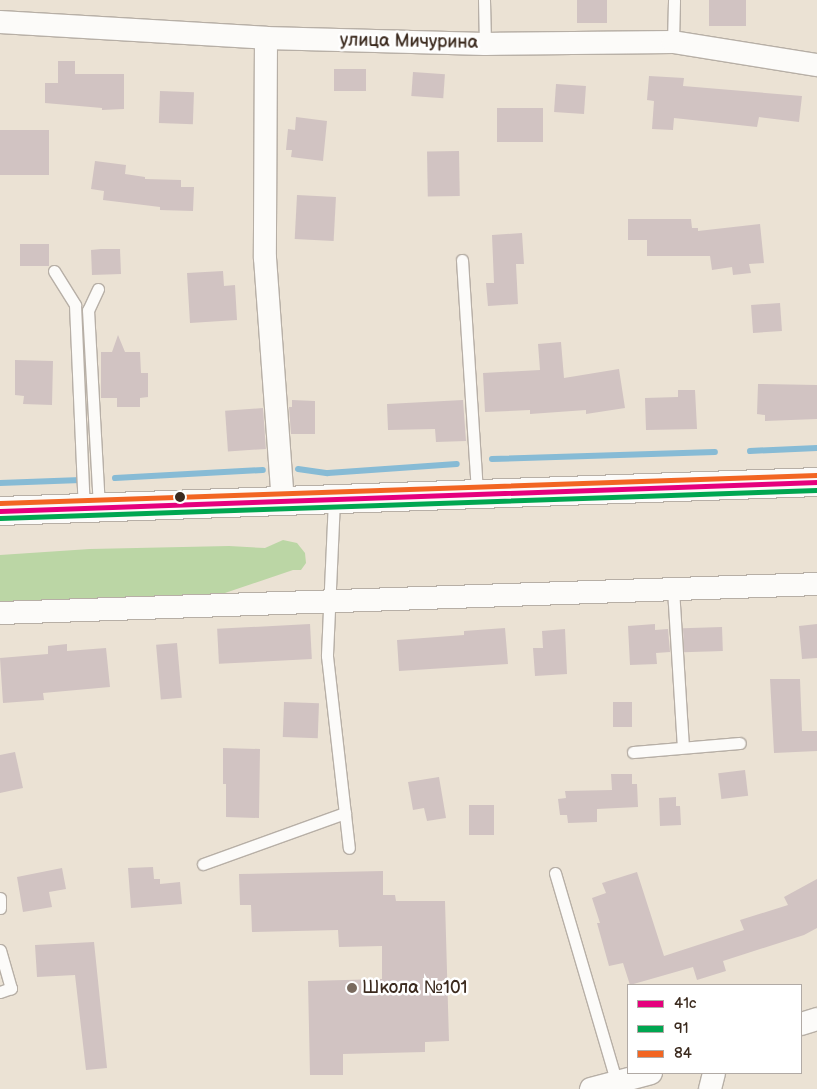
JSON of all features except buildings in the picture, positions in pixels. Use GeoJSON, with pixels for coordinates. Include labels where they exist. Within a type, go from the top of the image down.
{"type":"FeatureCollection","features":[{"type":"Feature","properties":{"kind":"main road"},"geometry":{"type":"LineString","coordinates":[[0,511],[817,482]]}},
{"type":"Feature","properties":{"kind":"street","name":"улица Мичурина"},"geometry":{"type":"LineString","coordinates":[[0,22],[266,38],[484,44],[673,42],[817,65]]}},
{"type":"Feature","properties":{"kind":"street"},"geometry":{"type":"LineString","coordinates":[[266,38],[265,258],[283,502]]}},
{"type":"Feature","properties":{"kind":"street"},"geometry":{"type":"LineString","coordinates":[[0,613],[817,584]]}},
{"type":"Feature","properties":{"kind":"street"},"geometry":{"type":"LineString","coordinates":[[802,1024],[817,1019]]}},
{"type":"Feature","properties":{"kind":"street"},"geometry":{"type":"LineString","coordinates":[[591,1089],[647,1074]]}},
{"type":"Feature","properties":{"kind":"street"},"geometry":{"type":"LineString","coordinates":[[710,1089],[714,1074]]}},
{"type":"Feature","properties":{"kind":"lane"},"geometry":{"type":"LineString","coordinates":[[484,0],[484,44]]}},
{"type":"Feature","properties":{"kind":"lane"},"geometry":{"type":"LineString","coordinates":[[673,42],[674,0]]}},
{"type":"Feature","properties":{"kind":"lane"},"geometry":{"type":"LineString","coordinates":[[462,260],[477,495]]}},
{"type":"Feature","properties":{"kind":"lane"},"geometry":{"type":"LineString","coordinates":[[54,272],[76,305],[92,508]]}},
{"type":"Feature","properties":{"kind":"lane"},"geometry":{"type":"LineString","coordinates":[[92,508],[88,310],[98,289]]}},
{"type":"Feature","properties":{"kind":"lane"},"geometry":{"type":"LineString","coordinates":[[334,500],[327,656],[349,848]]}},
{"type":"Feature","properties":{"kind":"lane"},"geometry":{"type":"LineString","coordinates":[[672,589],[682,747]]}},
{"type":"Feature","properties":{"kind":"lane"},"geometry":{"type":"LineString","coordinates":[[633,752],[740,743]]}},
{"type":"Feature","properties":{"kind":"lane"},"geometry":{"type":"LineString","coordinates":[[203,864],[345,813]]}},
{"type":"Feature","properties":{"kind":"lane"},"geometry":{"type":"LineString","coordinates":[[555,873],[617,1082]]}},
{"type":"Feature","properties":{"kind":"lane"},"geometry":{"type":"LineString","coordinates":[[0,898],[0,908]]}},
{"type":"Feature","properties":{"kind":"lane"},"geometry":{"type":"LineString","coordinates":[[0,950],[11,988],[0,992]]}},
{"type":"Feature","properties":{"kind":"green space"},"geometry":{"type":"Polygon","coordinates":[[[283,540],[297,543],[305,553],[306,563],[301,570],[293,570],[222,594],[0,606],[0,555],[90,549],[229,546],[265,548],[283,540]]]}},
{"type":"Feature","properties":{"kind":"waterway"},"geometry":{"type":"LineString","coordinates":[[750,451],[817,448]]}},
{"type":"Feature","properties":{"kind":"waterway"},"geometry":{"type":"LineString","coordinates":[[492,459],[715,452]]}},
{"type":"Feature","properties":{"kind":"waterway"},"geometry":{"type":"LineString","coordinates":[[298,469],[328,473],[457,464]]}},
{"type":"Feature","properties":{"kind":"waterway"},"geometry":{"type":"LineString","coordinates":[[115,478],[263,470]]}},
{"type":"Feature","properties":{"kind":"waterway"},"geometry":{"type":"LineString","coordinates":[[0,483],[81,480]]}},
{"type":"Feature","properties":{"kind":"transit line","name":"84"},"geometry":{"type":"LineString","coordinates":[[0,503],[817,475]]}},
{"type":"Feature","properties":{"kind":"transit line","name":"41с"},"geometry":{"type":"LineString","coordinates":[[0,511],[817,482]]}},
{"type":"Feature","properties":{"kind":"transit line","name":"91"},"geometry":{"type":"LineString","coordinates":[[0,518],[817,490]]}},
{"type":"Feature","properties":{"kind":"place","name":"Школа №101"},"geometry":{"type":"Point","coordinates":[352,988]}}]}
